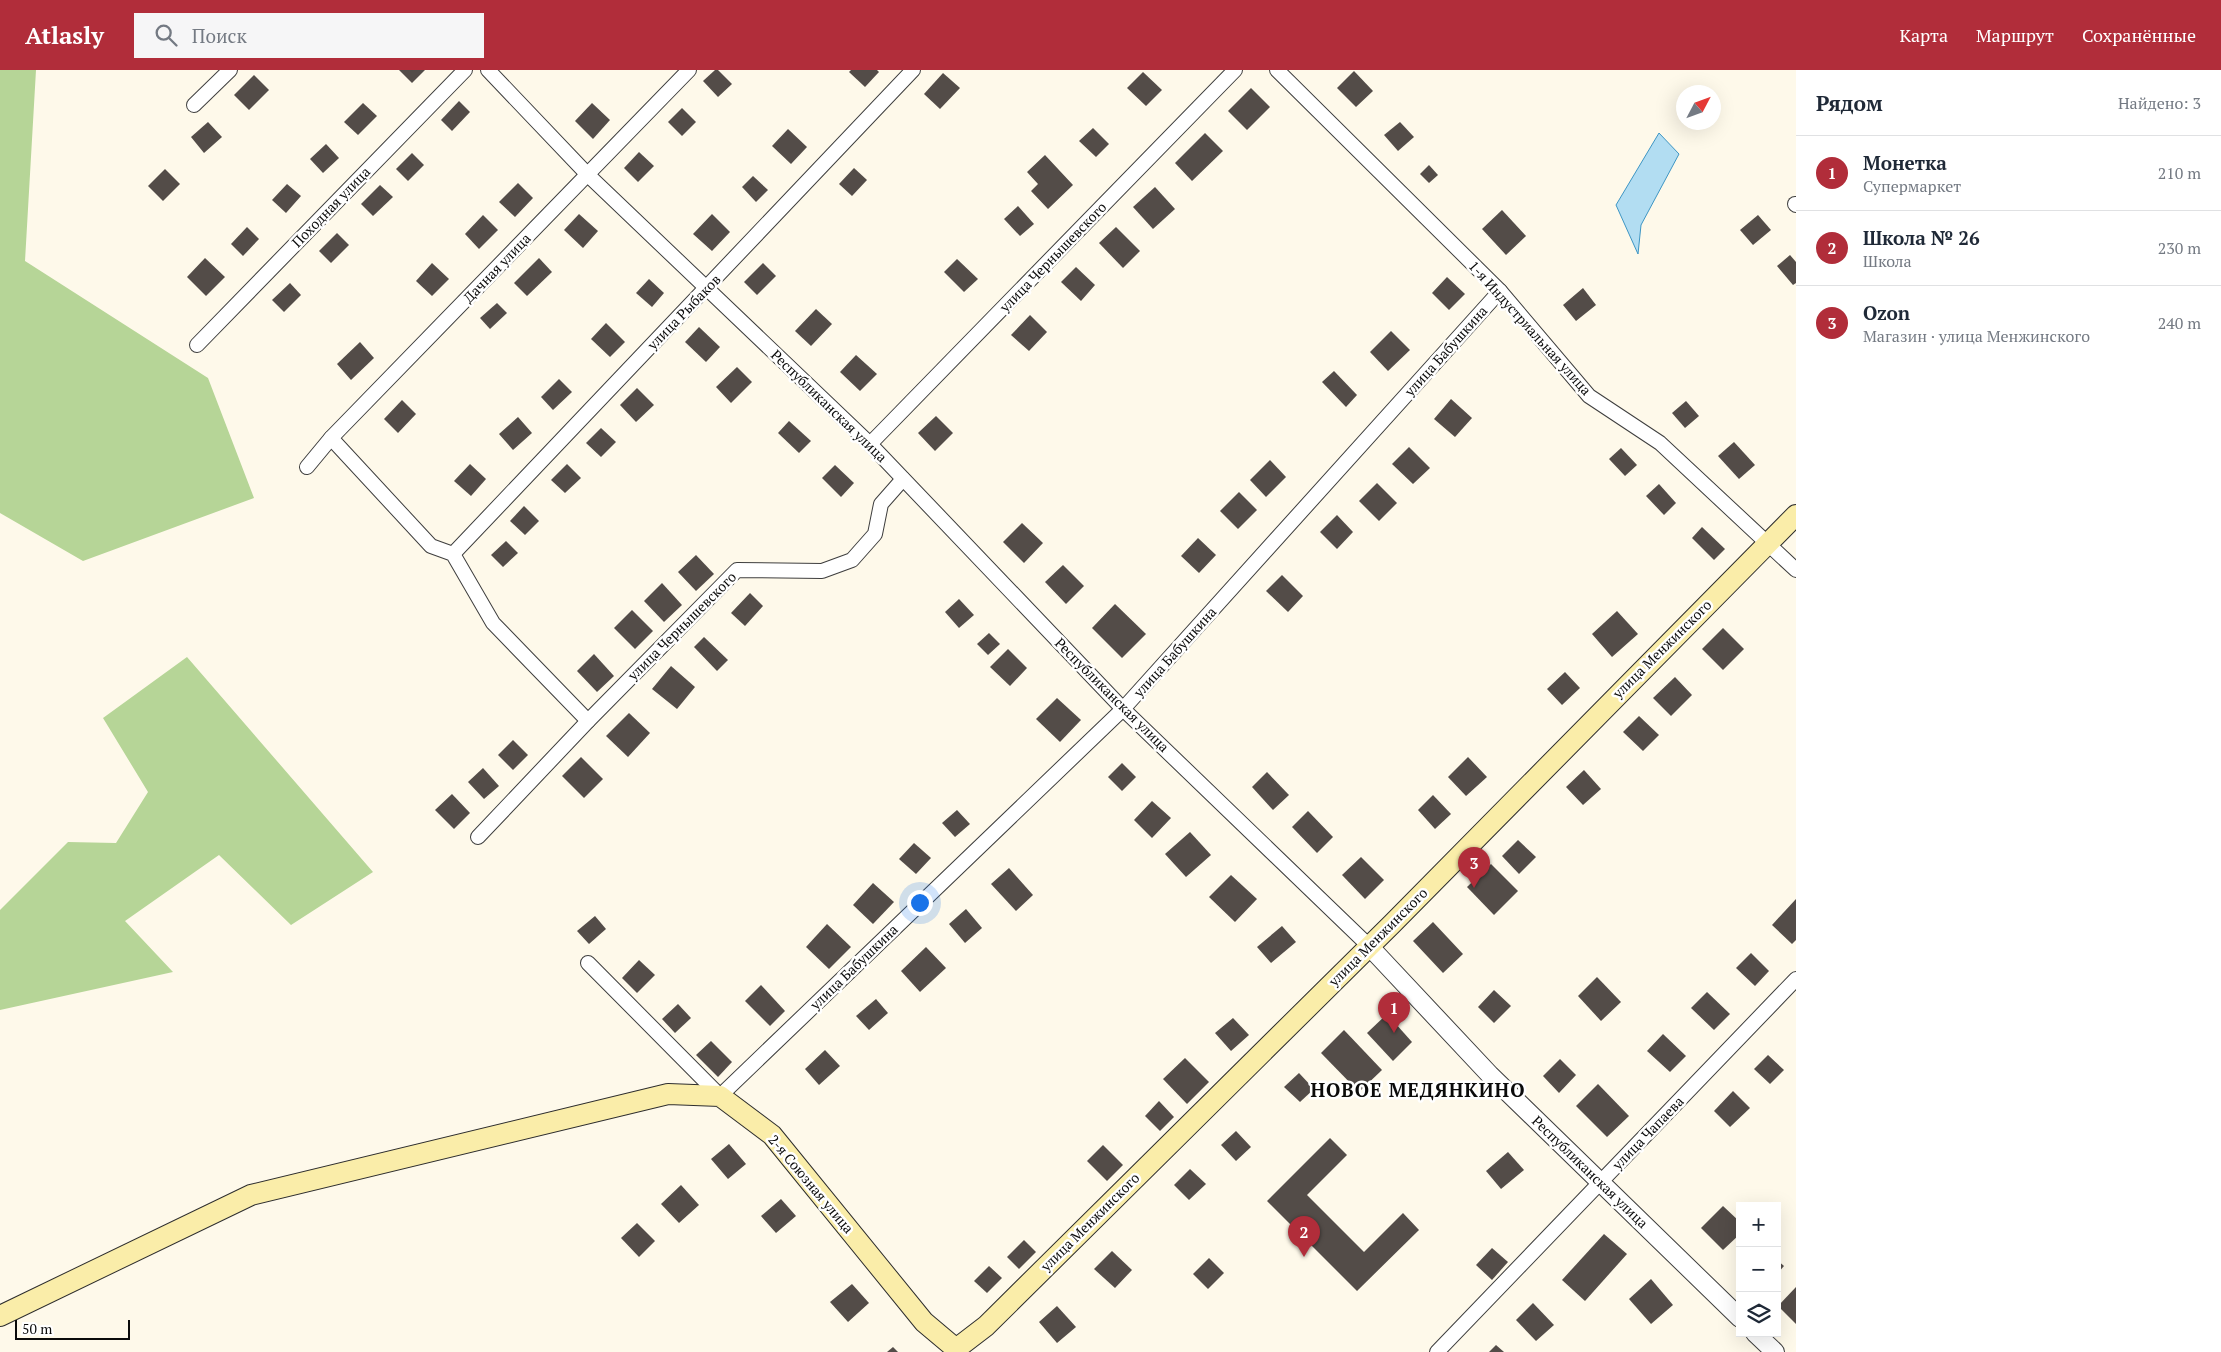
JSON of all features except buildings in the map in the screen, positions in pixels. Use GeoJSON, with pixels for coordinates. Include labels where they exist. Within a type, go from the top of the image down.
{"type":"FeatureCollection","features":[{"type":"Feature","properties":{"kind":"main road","name":"улица Менжинского"},"geometry":{"type":"LineString","coordinates":[[955,1351],[986,1326],[1368,946],[1796,514]]}},
{"type":"Feature","properties":{"kind":"main road"},"geometry":{"type":"LineString","coordinates":[[0,1316],[252,1195],[668,1094],[720,1096]]}},
{"type":"Feature","properties":{"kind":"main road","name":"2-я Союзная улица"},"geometry":{"type":"LineString","coordinates":[[720,1096],[772,1135],[924,1322],[955,1351]]}},
{"type":"Feature","properties":{"kind":"street"},"geometry":{"type":"LineString","coordinates":[[194,105],[230,70]]}},
{"type":"Feature","properties":{"kind":"street","name":"Походная улица"},"geometry":{"type":"LineString","coordinates":[[197,344],[465,70]]}},
{"type":"Feature","properties":{"kind":"street","name":"Республиканская улица"},"geometry":{"type":"LineString","coordinates":[[488,70],[588,175],[870,444],[1123,709],[1368,946],[1490,1075],[1736,1314]]}},
{"type":"Feature","properties":{"kind":"street","name":"Дачная улица"},"geometry":{"type":"LineString","coordinates":[[307,467],[331,438],[689,70]]}},
{"type":"Feature","properties":{"kind":"street","name":"улица Рыбаков"},"geometry":{"type":"LineString","coordinates":[[453,554],[914,70]]}},
{"type":"Feature","properties":{"kind":"street","name":"улица Чернышевского"},"geometry":{"type":"LineString","coordinates":[[870,444],[1235,70]]}},
{"type":"Feature","properties":{"kind":"street","name":"1-я Индустриальная улица"},"geometry":{"type":"LineString","coordinates":[[1277,70],[1500,291],[1588,396],[1660,443],[1796,570]]}},
{"type":"Feature","properties":{"kind":"street","name":"улица Бабушкина"},"geometry":{"type":"LineString","coordinates":[[720,1096],[1123,709],[1500,291]]}},
{"type":"Feature","properties":{"kind":"street"},"geometry":{"type":"LineString","coordinates":[[331,438],[431,546],[453,554],[493,623],[588,721]]}},
{"type":"Feature","properties":{"kind":"street","name":"улица Чернышевского"},"geometry":{"type":"LineString","coordinates":[[478,837],[588,721],[737,570],[822,571],[852,560],[875,534],[881,504],[903,479]]}},
{"type":"Feature","properties":{"kind":"street","name":"2-я Союзная улица"},"geometry":{"type":"LineString","coordinates":[[588,963],[720,1096]]}},
{"type":"Feature","properties":{"kind":"street","name":"улица Чапаева"},"geometry":{"type":"LineString","coordinates":[[1437,1352],[1796,979]]}},
{"type":"Feature","properties":{"kind":"street"},"geometry":{"type":"LineString","coordinates":[[1760,1337],[1775,1352]]}},
{"type":"Feature","properties":{"kind":"green space"},"geometry":{"type":"Polygon","coordinates":[[[0,70],[36,70],[25,261],[208,378],[254,498],[83,561],[0,513],[0,70]]]}},
{"type":"Feature","properties":{"kind":"green space"},"geometry":{"type":"Polygon","coordinates":[[[187,657],[373,872],[291,925],[219,855],[125,921],[173,972],[0,1010],[0,910],[68,842],[116,843],[148,792],[103,718],[187,657]]]}},
{"type":"Feature","properties":{"kind":"water"},"geometry":{"type":"Polygon","coordinates":[[[1659,133],[1679,154],[1641,225],[1638,254],[1616,205],[1659,133]]]}},
{"type":"Feature","properties":{"kind":"place","name":"Ozon"},"geometry":{"type":"Point","coordinates":[1474,888]}},
{"type":"Feature","properties":{"kind":"place","name":"Монетка"},"geometry":{"type":"Point","coordinates":[1394,1033]}},
{"type":"Feature","properties":{"kind":"place","name":"Школа № 26"},"geometry":{"type":"Point","coordinates":[1304,1257]}},
{"type":"Feature","properties":{"kind":"district","name":"НОВОЕ МЕДЯНКИНО"},"geometry":{"type":"Point","coordinates":[1418,1090]}}]}
